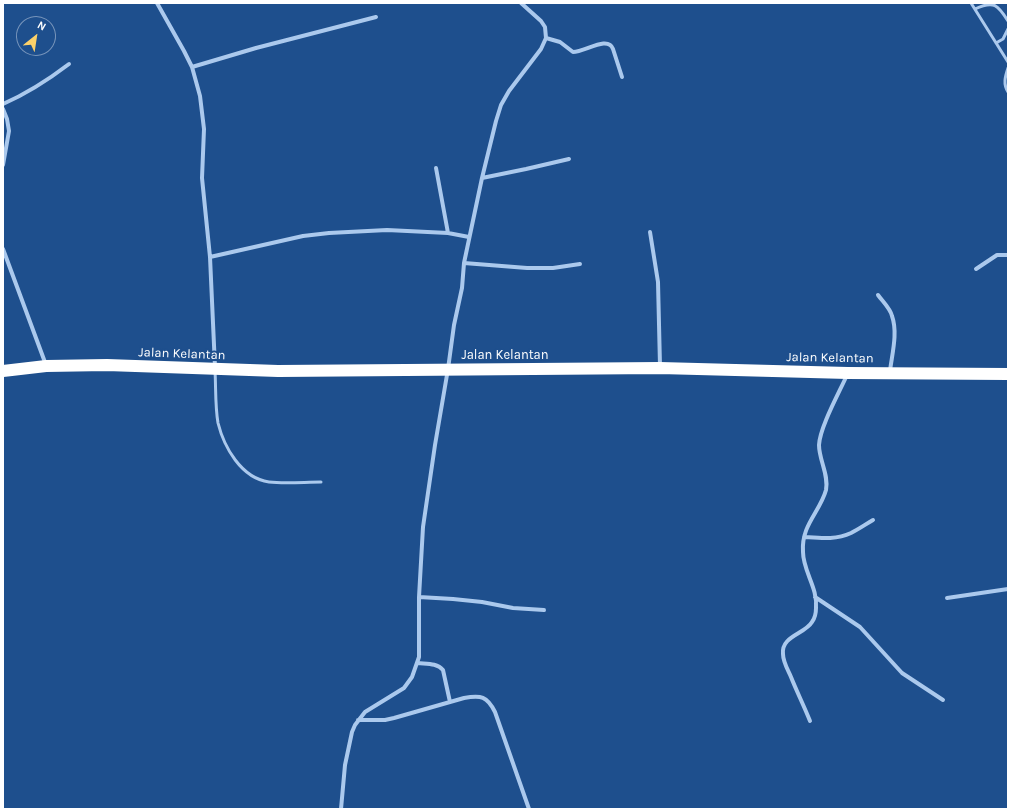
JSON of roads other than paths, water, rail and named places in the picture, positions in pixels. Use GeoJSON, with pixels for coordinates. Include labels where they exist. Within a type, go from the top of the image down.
{"type":"FeatureCollection","features":[{"type":"Feature","properties":{"kind":"highway","name":"Jalan Kelantan"},"geometry":{"type":"LineString","coordinates":[[3,371],[46,366],[107,365],[278,371],[660,368],[848,373],[1008,374]]}},
{"type":"Feature","properties":{"kind":"street"},"geometry":{"type":"LineString","coordinates":[[157,3],[192,67],[200,96],[204,129],[202,178],[210,257],[215,369]]}},
{"type":"Feature","properties":{"kind":"street"},"geometry":{"type":"LineString","coordinates":[[341,809],[343,784],[352,732],[358,720],[365,712],[404,688],[412,677],[418,663],[419,597],[428,491],[454,325],[462,288],[464,263],[482,178],[496,121],[504,98],[541,49],[546,38],[545,27],[541,21],[520,3]]}},
{"type":"Feature","properties":{"kind":"street"},"geometry":{"type":"LineString","coordinates":[[192,67],[256,48],[376,17]]}},
{"type":"Feature","properties":{"kind":"street"},"geometry":{"type":"LineString","coordinates":[[546,38],[560,42],[573,52],[581,52],[602,43],[609,43],[612,45],[622,77]]}},
{"type":"Feature","properties":{"kind":"street"},"geometry":{"type":"LineString","coordinates":[[3,104],[20,97],[41,85],[69,64]]}},
{"type":"Feature","properties":{"kind":"street"},"geometry":{"type":"LineString","coordinates":[[3,109],[8,119],[9,130],[3,165]]}},
{"type":"Feature","properties":{"kind":"street"},"geometry":{"type":"LineString","coordinates":[[482,178],[569,159]]}},
{"type":"Feature","properties":{"kind":"street"},"geometry":{"type":"LineString","coordinates":[[436,168],[448,233]]}},
{"type":"Feature","properties":{"kind":"street"},"geometry":{"type":"LineString","coordinates":[[210,257],[303,236],[329,233],[387,230],[448,233],[470,236]]}},
{"type":"Feature","properties":{"kind":"street"},"geometry":{"type":"LineString","coordinates":[[650,232],[659,296],[660,368]]}},
{"type":"Feature","properties":{"kind":"street"},"geometry":{"type":"LineString","coordinates":[[3,249],[46,366]]}},
{"type":"Feature","properties":{"kind":"street"},"geometry":{"type":"LineString","coordinates":[[976,269],[997,255],[1008,254]]}},
{"type":"Feature","properties":{"kind":"street"},"geometry":{"type":"LineString","coordinates":[[464,263],[527,268],[553,268],[580,264]]}},
{"type":"Feature","properties":{"kind":"street"},"geometry":{"type":"LineString","coordinates":[[878,295],[892,316],[894,326],[889,373]]}},
{"type":"Feature","properties":{"kind":"street"},"geometry":{"type":"LineString","coordinates":[[810,721],[782,654],[784,647],[791,638],[805,630],[812,623],[816,606],[815,597],[802,553],[804,537],[810,521],[824,496],[826,489],[826,478],[820,456],[820,437],[848,373]]}},
{"type":"Feature","properties":{"kind":"street"},"geometry":{"type":"LineString","coordinates":[[804,537],[822,538],[842,536],[851,533],[873,520]]}},
{"type":"Feature","properties":{"kind":"street"},"geometry":{"type":"LineString","coordinates":[[947,598],[1008,589]]}},
{"type":"Feature","properties":{"kind":"street"},"geometry":{"type":"LineString","coordinates":[[419,597],[453,599],[513,608],[544,610]]}},
{"type":"Feature","properties":{"kind":"street"},"geometry":{"type":"LineString","coordinates":[[815,597],[860,627],[902,673],[943,700]]}},
{"type":"Feature","properties":{"kind":"street"},"geometry":{"type":"LineString","coordinates":[[418,663],[433,664],[441,667],[450,702]]}},
{"type":"Feature","properties":{"kind":"street"},"geometry":{"type":"LineString","coordinates":[[358,720],[385,720],[464,698],[474,696],[482,697],[489,702],[495,712],[529,809]]}},
{"type":"Feature","properties":{"kind":"lane"},"geometry":{"type":"LineString","coordinates":[[971,3],[1008,62]]}},
{"type":"Feature","properties":{"kind":"lane"},"geometry":{"type":"LineString","coordinates":[[975,9],[985,3],[990,3],[1001,9],[1008,21]]}},
{"type":"Feature","properties":{"kind":"lane"},"geometry":{"type":"LineString","coordinates":[[996,43],[1003,39],[1008,29]]}},
{"type":"Feature","properties":{"kind":"lane"},"geometry":{"type":"LineString","coordinates":[[1008,68],[1005,77],[1005,87],[1008,92]]}},
{"type":"Feature","properties":{"kind":"lane"},"geometry":{"type":"LineString","coordinates":[[215,369],[219,424],[234,459],[244,470],[252,476],[268,482],[321,482]]}}]}
